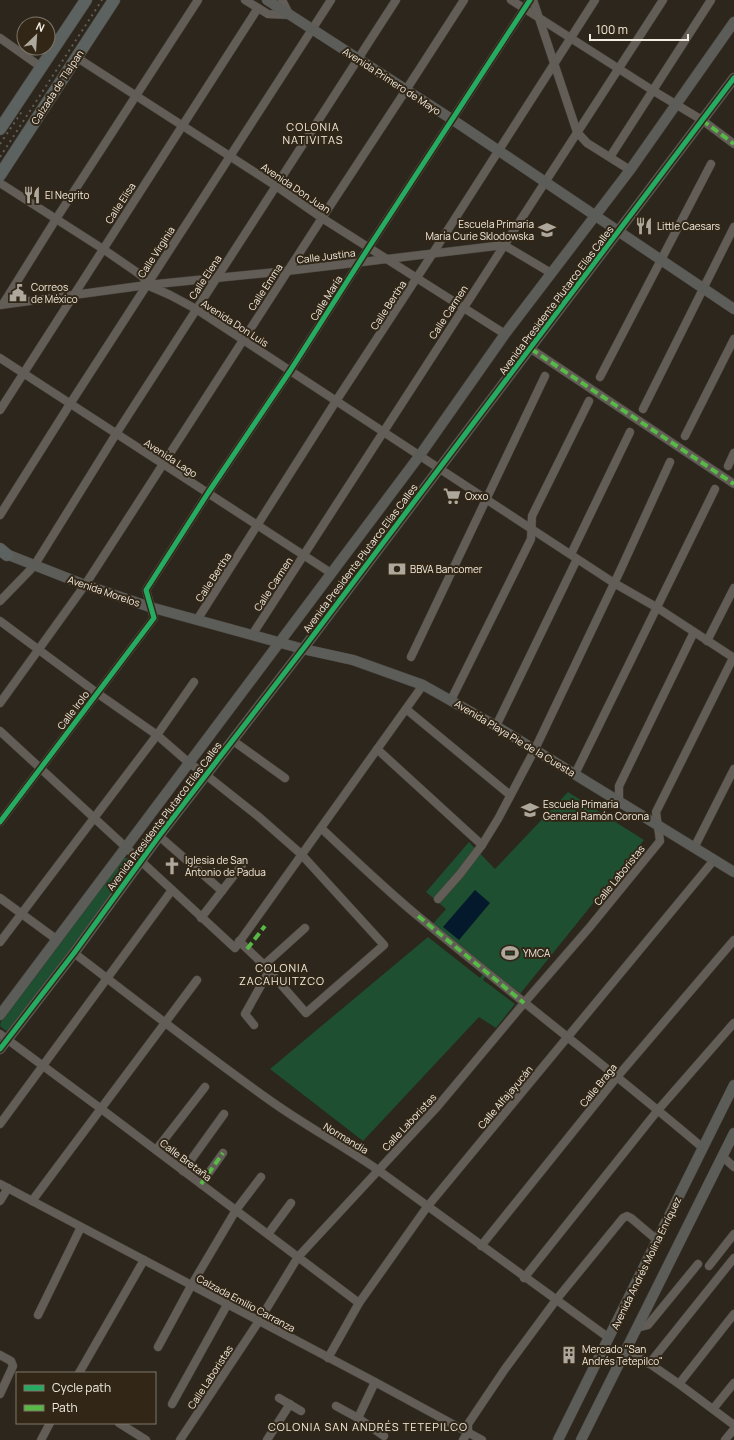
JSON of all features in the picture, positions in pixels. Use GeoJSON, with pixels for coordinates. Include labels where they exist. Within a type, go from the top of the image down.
{"type":"FeatureCollection","features":[{"type":"Feature","properties":{"kind":"highway"},"geometry":{"type":"LineString","coordinates":[[0,129],[86,0]]}},
{"type":"Feature","properties":{"kind":"highway","name":"Calzada de Tlalpan"},"geometry":{"type":"LineString","coordinates":[[0,175],[114,0]]}},
{"type":"Feature","properties":{"kind":"main road","name":"Avenida Primero de Mayo"},"geometry":{"type":"LineString","coordinates":[[267,0],[453,120],[734,309]]}},
{"type":"Feature","properties":{"kind":"main road","name":"Avenida Presidente Plutarco Elías Calles"},"geometry":{"type":"LineString","coordinates":[[0,1015],[188,762],[420,455],[505,334],[630,170],[734,22]]}},
{"type":"Feature","properties":{"kind":"main road","name":"Avenida Presidente Plutarco Elías Calles"},"geometry":{"type":"LineString","coordinates":[[0,1049],[3,1037],[74,953],[159,836],[531,349],[734,78]]}},
{"type":"Feature","properties":{"kind":"main road","name":"Avenida Morelos"},"geometry":{"type":"LineString","coordinates":[[2,552],[85,585],[150,607],[279,642]]}},
{"type":"Feature","properties":{"kind":"main road","name":"Avenida Playa Pie de la Cuesta"},"geometry":{"type":"LineString","coordinates":[[279,642],[353,660],[423,685],[496,726],[734,872]]}},
{"type":"Feature","properties":{"kind":"main road","name":"Avenida Andrés Molina Enríquez"},"geometry":{"type":"LineString","coordinates":[[558,1440],[734,1085]]}},
{"type":"Feature","properties":{"kind":"main road","name":"Avenida Andrés Molina Enríquez"},"geometry":{"type":"LineString","coordinates":[[581,1440],[734,1134]]}},
{"type":"Feature","properties":{"kind":"street"},"geometry":{"type":"LineString","coordinates":[[1,304],[198,0]]}},
{"type":"Feature","properties":{"kind":"street"},"geometry":{"type":"LineString","coordinates":[[245,0],[268,14],[290,15]]}},
{"type":"Feature","properties":{"kind":"street"},"geometry":{"type":"LineString","coordinates":[[282,0],[290,15]]}},
{"type":"Feature","properties":{"kind":"street","name":"Calle Virginia"},"geometry":{"type":"LineString","coordinates":[[0,515],[331,0]]}},
{"type":"Feature","properties":{"kind":"street","name":"Calle Elena"},"geometry":{"type":"LineString","coordinates":[[0,601],[34,566],[116,434],[396,0]]}},
{"type":"Feature","properties":{"kind":"street","name":"Calle Emma"},"geometry":{"type":"LineString","coordinates":[[0,703],[39,651],[85,585],[464,0]]}},
{"type":"Feature","properties":{"kind":"street"},"geometry":{"type":"LineString","coordinates":[[511,0],[702,120],[734,144]]}},
{"type":"Feature","properties":{"kind":"street"},"geometry":{"type":"LineString","coordinates":[[531,0],[539,18],[577,132],[586,143],[630,170]]}},
{"type":"Feature","properties":{"kind":"street","name":"Calle María"},"geometry":{"type":"LineString","coordinates":[[150,607],[146,590],[531,0]]}},
{"type":"Feature","properties":{"kind":"street","name":"Calle Bertha"},"geometry":{"type":"LineString","coordinates":[[197,620],[336,401],[417,278],[595,0]]}},
{"type":"Feature","properties":{"kind":"street","name":"Calle Carmen"},"geometry":{"type":"LineString","coordinates":[[252,635],[662,0]]}},
{"type":"Feature","properties":{"kind":"street"},"geometry":{"type":"LineString","coordinates":[[610,157],[711,0]]}},
{"type":"Feature","properties":{"kind":"street","name":"Calle Elisa"},"geometry":{"type":"LineString","coordinates":[[0,410],[258,8]]}},
{"type":"Feature","properties":{"kind":"street"},"geometry":{"type":"LineString","coordinates":[[0,38],[41,67]]}},
{"type":"Feature","properties":{"kind":"street","name":"Avenida Don Juan"},"geometry":{"type":"LineString","coordinates":[[76,57],[276,186],[322,218],[505,334]]}},
{"type":"Feature","properties":{"kind":"street"},"geometry":{"type":"LineString","coordinates":[[600,377],[711,164]]}},
{"type":"Feature","properties":{"kind":"street","name":"Avenida Don Luis"},"geometry":{"type":"LineString","coordinates":[[0,183],[135,271],[143,277],[147,285],[196,309],[614,583],[734,658]]}},
{"type":"Feature","properties":{"kind":"street"},"geometry":{"type":"LineString","coordinates":[[643,410],[734,227]]}},
{"type":"Feature","properties":{"kind":"street"},"geometry":{"type":"LineString","coordinates":[[504,245],[551,273]]}},
{"type":"Feature","properties":{"kind":"street","name":"Calle Justina"},"geometry":{"type":"LineString","coordinates":[[1,304],[147,285],[216,279],[504,245]]}},
{"type":"Feature","properties":{"kind":"street"},"geometry":{"type":"LineString","coordinates":[[685,436],[734,339]]}},
{"type":"Feature","properties":{"kind":"street"},"geometry":{"type":"LineString","coordinates":[[531,349],[734,484]]}},
{"type":"Feature","properties":{"kind":"street","name":"Avenida Lago"},"geometry":{"type":"LineString","coordinates":[[0,358],[331,573]]}},
{"type":"Feature","properties":{"kind":"street"},"geometry":{"type":"LineString","coordinates":[[411,657],[487,500],[544,376]]}},
{"type":"Feature","properties":{"kind":"street"},"geometry":{"type":"LineString","coordinates":[[451,700],[531,539],[532,516],[589,401]]}},
{"type":"Feature","properties":{"kind":"street"},"geometry":{"type":"LineString","coordinates":[[496,726],[630,432]]}},
{"type":"Feature","properties":{"kind":"street"},"geometry":{"type":"LineString","coordinates":[[728,466],[734,453]]}},
{"type":"Feature","properties":{"kind":"street"},"geometry":{"type":"LineString","coordinates":[[438,899],[460,874],[482,845],[498,819],[535,750],[670,462]]}},
{"type":"Feature","properties":{"kind":"street"},"geometry":{"type":"LineString","coordinates":[[574,774],[715,489]]}},
{"type":"Feature","properties":{"kind":"street"},"geometry":{"type":"LineString","coordinates":[[707,641],[734,588]]}},
{"type":"Feature","properties":{"kind":"street","name":"Calle Irolo"},"geometry":{"type":"LineString","coordinates":[[0,822],[154,618],[150,607]]}},
{"type":"Feature","properties":{"kind":"street"},"geometry":{"type":"LineString","coordinates":[[0,621],[39,651],[157,735],[188,762],[206,774],[258,816],[301,854],[384,944],[306,1013],[267,968],[201,918],[0,731]]}},
{"type":"Feature","properties":{"kind":"street"},"geometry":{"type":"LineString","coordinates":[[619,801],[619,786],[694,632]]}},
{"type":"Feature","properties":{"kind":"street","name":"Calle Laboristas"},"geometry":{"type":"LineString","coordinates":[[180,1440],[258,1322],[298,1257],[437,1107],[589,928],[660,841],[656,812],[734,658]]}},
{"type":"Feature","properties":{"kind":"street"},"geometry":{"type":"LineString","coordinates":[[0,942],[157,735],[194,682]]}},
{"type":"Feature","properties":{"kind":"street"},"geometry":{"type":"LineString","coordinates":[[237,945],[423,685]]}},
{"type":"Feature","properties":{"kind":"street"},"geometry":{"type":"LineString","coordinates":[[406,709],[510,795]]}},
{"type":"Feature","properties":{"kind":"street"},"geometry":{"type":"LineString","coordinates":[[232,740],[285,778]]}},
{"type":"Feature","properties":{"kind":"street"},"geometry":{"type":"LineString","coordinates":[[377,749],[482,845]]}},
{"type":"Feature","properties":{"kind":"street"},"geometry":{"type":"LineString","coordinates":[[694,848],[734,769]]}},
{"type":"Feature","properties":{"kind":"street"},"geometry":{"type":"LineString","coordinates":[[321,828],[418,916],[703,1148]]}},
{"type":"Feature","properties":{"kind":"street"},"geometry":{"type":"LineString","coordinates":[[159,836],[222,891]]}},
{"type":"Feature","properties":{"kind":"street","name":"Calle Alfajayucán"},"geometry":{"type":"LineString","coordinates":[[328,1358],[359,1303],[427,1206],[714,860]]}},
{"type":"Feature","properties":{"kind":"street"},"geometry":{"type":"LineString","coordinates":[[201,918],[242,865]]}},
{"type":"Feature","properties":{"kind":"street"},"geometry":{"type":"LineString","coordinates":[[0,1124],[172,890]]}},
{"type":"Feature","properties":{"kind":"street"},"geometry":{"type":"LineString","coordinates":[[0,898],[56,939]]}},
{"type":"Feature","properties":{"kind":"street"},"geometry":{"type":"LineString","coordinates":[[254,1024],[245,1014],[267,968],[305,928]]}},
{"type":"Feature","properties":{"kind":"street","name":"Calle Braga"},"geometry":{"type":"LineString","coordinates":[[481,1246],[617,1077],[734,940]]}},
{"type":"Feature","properties":{"kind":"street","name":"Normandia"},"geometry":{"type":"LineString","coordinates":[[74,953],[268,1100],[378,1170],[524,1278],[609,1338]]}},
{"type":"Feature","properties":{"kind":"street"},"geometry":{"type":"LineString","coordinates":[[32,1201],[197,980]]}},
{"type":"Feature","properties":{"kind":"street"},"geometry":{"type":"LineString","coordinates":[[524,1278],[658,1110],[734,1023]]}},
{"type":"Feature","properties":{"kind":"street","name":"Calle Bretaña"},"geometry":{"type":"LineString","coordinates":[[3,1037],[359,1303]]}},
{"type":"Feature","properties":{"kind":"street"},"geometry":{"type":"LineString","coordinates":[[156,1150],[205,1086]]}},
{"type":"Feature","properties":{"kind":"street"},"geometry":{"type":"LineString","coordinates":[[183,1171],[224,1114]]}},
{"type":"Feature","properties":{"kind":"street"},"geometry":{"type":"LineString","coordinates":[[201,1184],[223,1153]]}},
{"type":"Feature","properties":{"kind":"street"},"geometry":{"type":"LineString","coordinates":[[723,1157],[734,1167]]}},
{"type":"Feature","properties":{"kind":"street"},"geometry":{"type":"LineString","coordinates":[[158,1347],[236,1210],[261,1177]]}},
{"type":"Feature","properties":{"kind":"street","name":"Calzada Emilio Carranza"},"geometry":{"type":"LineString","coordinates":[[0,1184],[482,1440]]}},
{"type":"Feature","properties":{"kind":"street"},"geometry":{"type":"LineString","coordinates":[[0,1201],[8,1188]]}},
{"type":"Feature","properties":{"kind":"street"},"geometry":{"type":"LineString","coordinates":[[268,1234],[291,1203]]}},
{"type":"Feature","properties":{"kind":"street"},"geometry":{"type":"LineString","coordinates":[[463,1440],[468,1432],[468,1424],[505,1369],[556,1300],[623,1218],[627,1216],[631,1218],[657,1240]]}},
{"type":"Feature","properties":{"kind":"street"},"geometry":{"type":"LineString","coordinates":[[38,1315],[81,1227]]}},
{"type":"Feature","properties":{"kind":"street"},"geometry":{"type":"LineString","coordinates":[[709,1266],[734,1234]]}},
{"type":"Feature","properties":{"kind":"street"},"geometry":{"type":"LineString","coordinates":[[649,1364],[734,1258]]}},
{"type":"Feature","properties":{"kind":"street"},"geometry":{"type":"LineString","coordinates":[[80,1372],[144,1260]]}},
{"type":"Feature","properties":{"kind":"street"},"geometry":{"type":"LineString","coordinates":[[637,1328],[648,1325],[698,1264]]}},
{"type":"Feature","properties":{"kind":"street"},"geometry":{"type":"LineString","coordinates":[[172,1404],[227,1305]]}},
{"type":"Feature","properties":{"kind":"street"},"geometry":{"type":"LineString","coordinates":[[679,1384],[734,1314]]}},
{"type":"Feature","properties":{"kind":"street"},"geometry":{"type":"LineString","coordinates":[[627,1348],[734,1425]]}},
{"type":"Feature","properties":{"kind":"street"},"geometry":{"type":"LineString","coordinates":[[0,1355],[11,1360],[13,1366],[0,1394]]}},
{"type":"Feature","properties":{"kind":"street"},"geometry":{"type":"LineString","coordinates":[[358,1418],[375,1382]]}},
{"type":"Feature","properties":{"kind":"street"},"geometry":{"type":"LineString","coordinates":[[713,1409],[734,1383]]}},
{"type":"Feature","properties":{"kind":"street"},"geometry":{"type":"LineString","coordinates":[[279,1398],[301,1411]]}},
{"type":"Feature","properties":{"kind":"street"},"geometry":{"type":"LineString","coordinates":[[267,1440],[290,1404]]}},
{"type":"Feature","properties":{"kind":"street"},"geometry":{"type":"LineString","coordinates":[[336,1406],[358,1418],[384,1436]]}},
{"type":"Feature","properties":{"kind":"street"},"geometry":{"type":"LineString","coordinates":[[40,1440],[49,1424]]}},
{"type":"Feature","properties":{"kind":"street"},"geometry":{"type":"LineString","coordinates":[[121,1424],[146,1440]]}},
{"type":"Feature","properties":{"kind":"street"},"geometry":{"type":"LineString","coordinates":[[725,1440],[734,1429]]}},
{"type":"Feature","properties":{"kind":"green space","name":"YMCA"},"geometry":{"type":"Polygon","coordinates":[[[568,792],[644,840],[520,994],[489,971],[483,980],[515,1004],[496,1028],[479,1017],[363,1141],[270,1069],[428,937],[480,978],[486,969],[432,925],[446,909],[426,892],[469,842],[495,869],[568,792]]]}},
{"type":"Feature","properties":{"kind":"green space"},"geometry":{"type":"Polygon","coordinates":[[[123,858],[128,858],[133,862],[130,870],[10,1029],[6,1031],[0,1026],[1,1021],[123,858]]]}},
{"type":"Feature","properties":{"kind":"water"},"geometry":{"type":"Polygon","coordinates":[[[475,890],[490,903],[459,940],[443,927],[475,890]]]}},
{"type":"Feature","properties":{"kind":"railway"},"geometry":{"type":"LineString","coordinates":[[0,157],[102,0]]}},
{"type":"Feature","properties":{"kind":"railway"},"geometry":{"type":"LineString","coordinates":[[0,144],[23,110]]}},
{"type":"Feature","properties":{"kind":"marked path"},"geometry":{"type":"LineString","coordinates":[[702,120],[734,144]]}},
{"type":"Feature","properties":{"kind":"marked path"},"geometry":{"type":"LineString","coordinates":[[531,349],[734,484]]}},
{"type":"Feature","properties":{"kind":"marked path"},"geometry":{"type":"LineString","coordinates":[[418,916],[524,1003]]}},
{"type":"Feature","properties":{"kind":"marked path"},"geometry":{"type":"LineString","coordinates":[[247,949],[265,926]]}},
{"type":"Feature","properties":{"kind":"marked path"},"geometry":{"type":"LineString","coordinates":[[201,1184],[223,1153]]}},
{"type":"Feature","properties":{"kind":"cycle path"},"geometry":{"type":"LineString","coordinates":[[0,822],[154,618],[146,590],[208,493],[290,371],[530,0]]}},
{"type":"Feature","properties":{"kind":"cycle path"},"geometry":{"type":"LineString","coordinates":[[0,1049],[74,953],[159,836],[303,649],[734,78]]}},
{"type":"Feature","properties":{"kind":"place","name":"El Negrito"},"geometry":{"type":"Point","coordinates":[32,195]}},
{"type":"Feature","properties":{"kind":"place","name":"Little Caesars"},"geometry":{"type":"Point","coordinates":[644,226]}},
{"type":"Feature","properties":{"kind":"place","name":"Escuela Primaria María Curie Sklodowska"},"geometry":{"type":"Point","coordinates":[547,230]}},
{"type":"Feature","properties":{"kind":"place","name":"Correos de México"},"geometry":{"type":"Point","coordinates":[18,293]}},
{"type":"Feature","properties":{"kind":"place","name":"Oxxo"},"geometry":{"type":"Point","coordinates":[452,496]}},
{"type":"Feature","properties":{"kind":"place","name":"BBVA Bancomer"},"geometry":{"type":"Point","coordinates":[397,569]}},
{"type":"Feature","properties":{"kind":"place","name":"Escuela Primaria General Ramón Corona"},"geometry":{"type":"Point","coordinates":[530,810]}},
{"type":"Feature","properties":{"kind":"place","name":"Iglesia de San Antonio de Padua"},"geometry":{"type":"Point","coordinates":[172,866]}},
{"type":"Feature","properties":{"kind":"place","name":"YMCA"},"geometry":{"type":"Point","coordinates":[510,953]}},
{"type":"Feature","properties":{"kind":"place","name":"Mercado \"San Andrés Tetepilco\""},"geometry":{"type":"Point","coordinates":[569,1355]}},
{"type":"Feature","properties":{"kind":"district","name":"COLONIA NATIVITAS"},"geometry":{"type":"Point","coordinates":[313,133]}},
{"type":"Feature","properties":{"kind":"district","name":"COLONIA ZACAHUITZCO"},"geometry":{"type":"Point","coordinates":[282,974]}},
{"type":"Feature","properties":{"kind":"district","name":"COLONIA SAN ANDRÉS TETEPILCO"},"geometry":{"type":"Point","coordinates":[368,1427]}}]}
